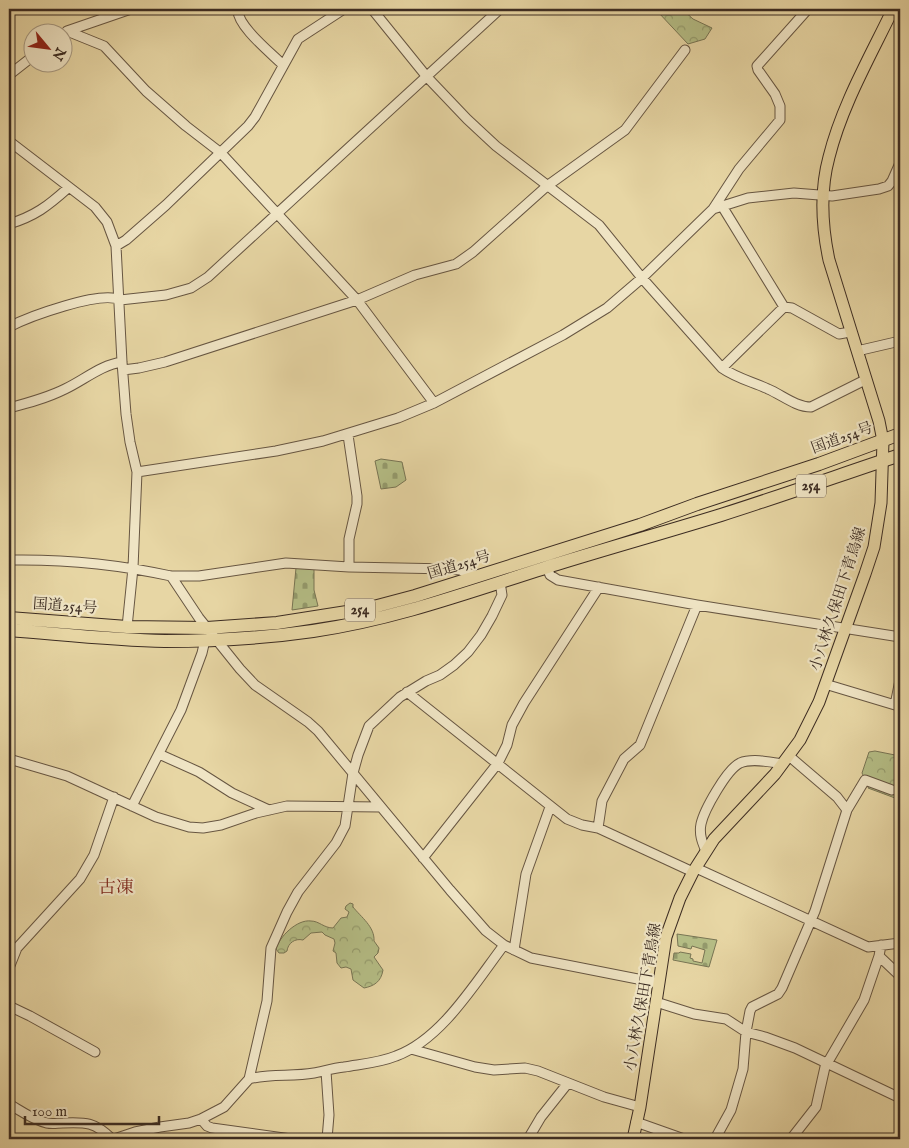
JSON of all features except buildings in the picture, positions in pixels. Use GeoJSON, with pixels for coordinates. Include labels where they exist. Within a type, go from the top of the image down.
{"type":"FeatureCollection","features":[{"type":"Feature","properties":{"kind":"highway","name":"国道254号"},"geometry":{"type":"LineString","coordinates":[[9,618],[127,627],[210,636],[338,614],[416,596],[640,525],[819,464],[900,434]]}},
{"type":"Feature","properties":{"kind":"highway","name":"国道254号"},"geometry":{"type":"LineString","coordinates":[[9,630],[140,640],[313,631],[369,621],[417,609],[719,515],[900,455]]}},
{"type":"Feature","properties":{"kind":"main road","name":"小八林久保田下青鳥線"},"geometry":{"type":"LineString","coordinates":[[633,1139],[640,1107],[666,937],[677,907],[694,870],[706,851],[721,830],[776,774],[811,719],[874,547],[881,503],[883,440],[879,421],[829,260],[825,239],[824,196],[828,158],[836,134],[845,110],[892,9]]}},
{"type":"Feature","properties":{"kind":"street"},"geometry":{"type":"LineString","coordinates":[[72,30],[131,9]]}},
{"type":"Feature","properties":{"kind":"street"},"geometry":{"type":"LineString","coordinates":[[238,9],[242,24],[283,65]]}},
{"type":"Feature","properties":{"kind":"street"},"geometry":{"type":"LineString","coordinates":[[116,246],[126,240],[248,126],[255,117],[298,38],[344,9]]}},
{"type":"Feature","properties":{"kind":"street"},"geometry":{"type":"LineString","coordinates":[[372,9],[427,77],[467,119],[496,146],[599,225],[642,278],[722,368],[730,374],[768,389],[804,407],[811,407],[865,380]]}},
{"type":"Feature","properties":{"kind":"street"},"geometry":{"type":"LineString","coordinates":[[9,327],[28,317],[76,303],[114,296],[120,300],[166,295],[191,288],[208,277],[500,9]]}},
{"type":"Feature","properties":{"kind":"street"},"geometry":{"type":"LineString","coordinates":[[137,472],[276,451],[348,434],[398,418],[434,402],[567,333],[606,308],[642,278],[717,208],[739,169],[780,120],[780,106],[775,94],[757,66],[808,9]]}},
{"type":"Feature","properties":{"kind":"street"},"geometry":{"type":"LineString","coordinates":[[72,35],[104,46],[146,91],[221,153],[357,300],[434,402]]}},
{"type":"Feature","properties":{"kind":"street"},"geometry":{"type":"LineString","coordinates":[[9,408],[66,389],[114,363],[139,368],[165,362],[357,300],[415,275],[456,264],[473,252],[547,186],[625,130],[685,50]]}},
{"type":"Feature","properties":{"kind":"street"},"geometry":{"type":"LineString","coordinates":[[9,75],[22,65]]}},
{"type":"Feature","properties":{"kind":"street"},"geometry":{"type":"LineString","coordinates":[[9,141],[95,207],[107,222],[116,246],[122,366],[130,442],[137,472],[133,568],[127,627]]}},
{"type":"Feature","properties":{"kind":"street"},"geometry":{"type":"LineString","coordinates":[[717,208],[748,198],[794,193],[824,196],[879,189],[896,182],[900,163]]}},
{"type":"Feature","properties":{"kind":"street"},"geometry":{"type":"LineString","coordinates":[[9,224],[33,216],[68,188]]}},
{"type":"Feature","properties":{"kind":"street"},"geometry":{"type":"LineString","coordinates":[[717,208],[754,260],[784,308]]}},
{"type":"Feature","properties":{"kind":"street"},"geometry":{"type":"LineString","coordinates":[[722,368],[784,308],[792,308],[839,334],[850,332]]}},
{"type":"Feature","properties":{"kind":"street"},"geometry":{"type":"LineString","coordinates":[[857,351],[900,341]]}},
{"type":"Feature","properties":{"kind":"street"},"geometry":{"type":"LineString","coordinates":[[348,434],[357,496],[349,540],[349,567]]}},
{"type":"Feature","properties":{"kind":"street"},"geometry":{"type":"LineString","coordinates":[[9,560],[38,559],[85,562],[133,568],[171,576],[199,576],[286,563],[349,567],[450,569],[460,570],[476,576]]}},
{"type":"Feature","properties":{"kind":"street"},"geometry":{"type":"LineString","coordinates":[[547,567],[553,578],[697,605],[900,637]]}},
{"type":"Feature","properties":{"kind":"street"},"geometry":{"type":"LineString","coordinates":[[171,576],[210,636],[255,685],[308,722],[326,740],[486,931],[504,945],[531,958],[658,983]]}},
{"type":"Feature","properties":{"kind":"street"},"geometry":{"type":"LineString","coordinates":[[9,1104],[38,1120],[50,1124],[83,1122],[95,1125],[113,1139],[143,1130],[188,1123],[201,1119],[224,1107],[249,1079],[267,1001],[271,948],[298,892],[336,843],[344,826],[353,773],[369,726],[407,692],[454,666],[468,652],[481,635],[502,595],[500,582]]}},
{"type":"Feature","properties":{"kind":"street"},"geometry":{"type":"LineString","coordinates":[[424,858],[498,763],[507,745],[512,725],[524,703],[599,587]]}},
{"type":"Feature","properties":{"kind":"street"},"geometry":{"type":"LineString","coordinates":[[598,828],[602,801],[624,759],[640,745],[697,605]]}},
{"type":"Feature","properties":{"kind":"street"},"geometry":{"type":"LineString","coordinates":[[132,806],[181,710],[210,636]]}},
{"type":"Feature","properties":{"kind":"street"},"geometry":{"type":"LineString","coordinates":[[825,684],[894,705],[900,680]]}},
{"type":"Feature","properties":{"kind":"street"},"geometry":{"type":"LineString","coordinates":[[407,692],[567,819],[582,825],[598,828],[812,920],[868,947],[900,944]]}},
{"type":"Feature","properties":{"kind":"street"},"geometry":{"type":"LineString","coordinates":[[159,754],[199,772],[232,793],[269,810]]}},
{"type":"Feature","properties":{"kind":"street"},"geometry":{"type":"LineString","coordinates":[[9,760],[67,776],[175,824],[203,828],[221,825],[287,806],[381,807]]}},
{"type":"Feature","properties":{"kind":"street"},"geometry":{"type":"LineString","coordinates":[[706,851],[700,835],[701,823],[716,792],[729,773],[737,764],[743,762],[786,760],[837,797],[847,810]]}},
{"type":"Feature","properties":{"kind":"street"},"geometry":{"type":"LineString","coordinates":[[715,1139],[731,1110],[743,1069],[746,1032],[752,1006],[778,994],[782,988],[812,920],[847,810],[865,780],[892,790]]}},
{"type":"Feature","properties":{"kind":"street"},"geometry":{"type":"LineString","coordinates":[[9,968],[13,946],[80,878],[94,855],[114,797]]}},
{"type":"Feature","properties":{"kind":"street"},"geometry":{"type":"LineString","coordinates":[[514,950],[526,874],[550,807]]}},
{"type":"Feature","properties":{"kind":"street"},"geometry":{"type":"LineString","coordinates":[[249,1079],[263,1075],[280,1076],[326,1071],[385,1060],[411,1049],[447,1018],[504,945]]}},
{"type":"Feature","properties":{"kind":"street"},"geometry":{"type":"LineString","coordinates":[[790,1139],[816,1107],[827,1062],[864,1000],[880,956],[881,945]]}},
{"type":"Feature","properties":{"kind":"street"},"geometry":{"type":"LineString","coordinates":[[880,956],[900,976]]}},
{"type":"Feature","properties":{"kind":"street"},"geometry":{"type":"LineString","coordinates":[[656,1002],[694,1014],[726,1019],[746,1032],[788,1045],[900,1098]]}},
{"type":"Feature","properties":{"kind":"street"},"geometry":{"type":"LineString","coordinates":[[9,1006],[95,1052]]}},
{"type":"Feature","properties":{"kind":"street"},"geometry":{"type":"LineString","coordinates":[[411,1049],[466,1065],[494,1070],[525,1068],[538,1071],[604,1096],[640,1107]]}},
{"type":"Feature","properties":{"kind":"street"},"geometry":{"type":"LineString","coordinates":[[326,1071],[329,1114],[327,1139]]}},
{"type":"Feature","properties":{"kind":"street"},"geometry":{"type":"LineString","coordinates":[[528,1139],[541,1117],[568,1083]]}},
{"type":"Feature","properties":{"kind":"street"},"geometry":{"type":"LineString","coordinates":[[201,1119],[207,1126],[212,1128],[291,1139]]}},
{"type":"Feature","properties":{"kind":"street"},"geometry":{"type":"LineString","coordinates":[[636,1122],[684,1139]]}},
{"type":"Feature","properties":{"kind":"green space"},"geometry":{"type":"Polygon","coordinates":[[[657,9],[682,9],[693,19],[712,28],[705,39],[688,44],[657,9]]]}},
{"type":"Feature","properties":{"kind":"green space"},"geometry":{"type":"Polygon","coordinates":[[[381,459],[402,462],[406,480],[396,487],[381,489],[375,461],[381,459]]]}},
{"type":"Feature","properties":{"kind":"green space"},"geometry":{"type":"Polygon","coordinates":[[[296,568],[314,569],[314,590],[318,606],[292,610],[296,568]]]}},
{"type":"Feature","properties":{"kind":"green space"},"geometry":{"type":"Polygon","coordinates":[[[875,751],[900,756],[900,794],[895,798],[868,788],[872,778],[864,777],[862,773],[869,752],[875,751]]]}},
{"type":"Feature","properties":{"kind":"green space"},"geometry":{"type":"Polygon","coordinates":[[[350,903],[353,904],[353,907],[370,927],[374,941],[379,948],[378,953],[374,957],[383,970],[381,978],[374,985],[364,988],[353,980],[351,969],[341,968],[337,963],[336,953],[333,951],[334,939],[322,932],[311,933],[303,940],[292,942],[284,953],[279,953],[276,949],[285,934],[300,923],[314,921],[333,928],[341,918],[347,917],[349,912],[345,909],[350,903]]]}},
{"type":"Feature","properties":{"kind":"green space"},"geometry":{"type":"Polygon","coordinates":[[[677,934],[717,940],[709,967],[673,960],[674,953],[680,952],[691,954],[690,958],[693,961],[702,963],[705,950],[692,946],[691,949],[678,946],[677,934]]]}},
{"type":"Feature","properties":{"kind":"district","name":"古凍"},"geometry":{"type":"Point","coordinates":[116,888]}}]}
